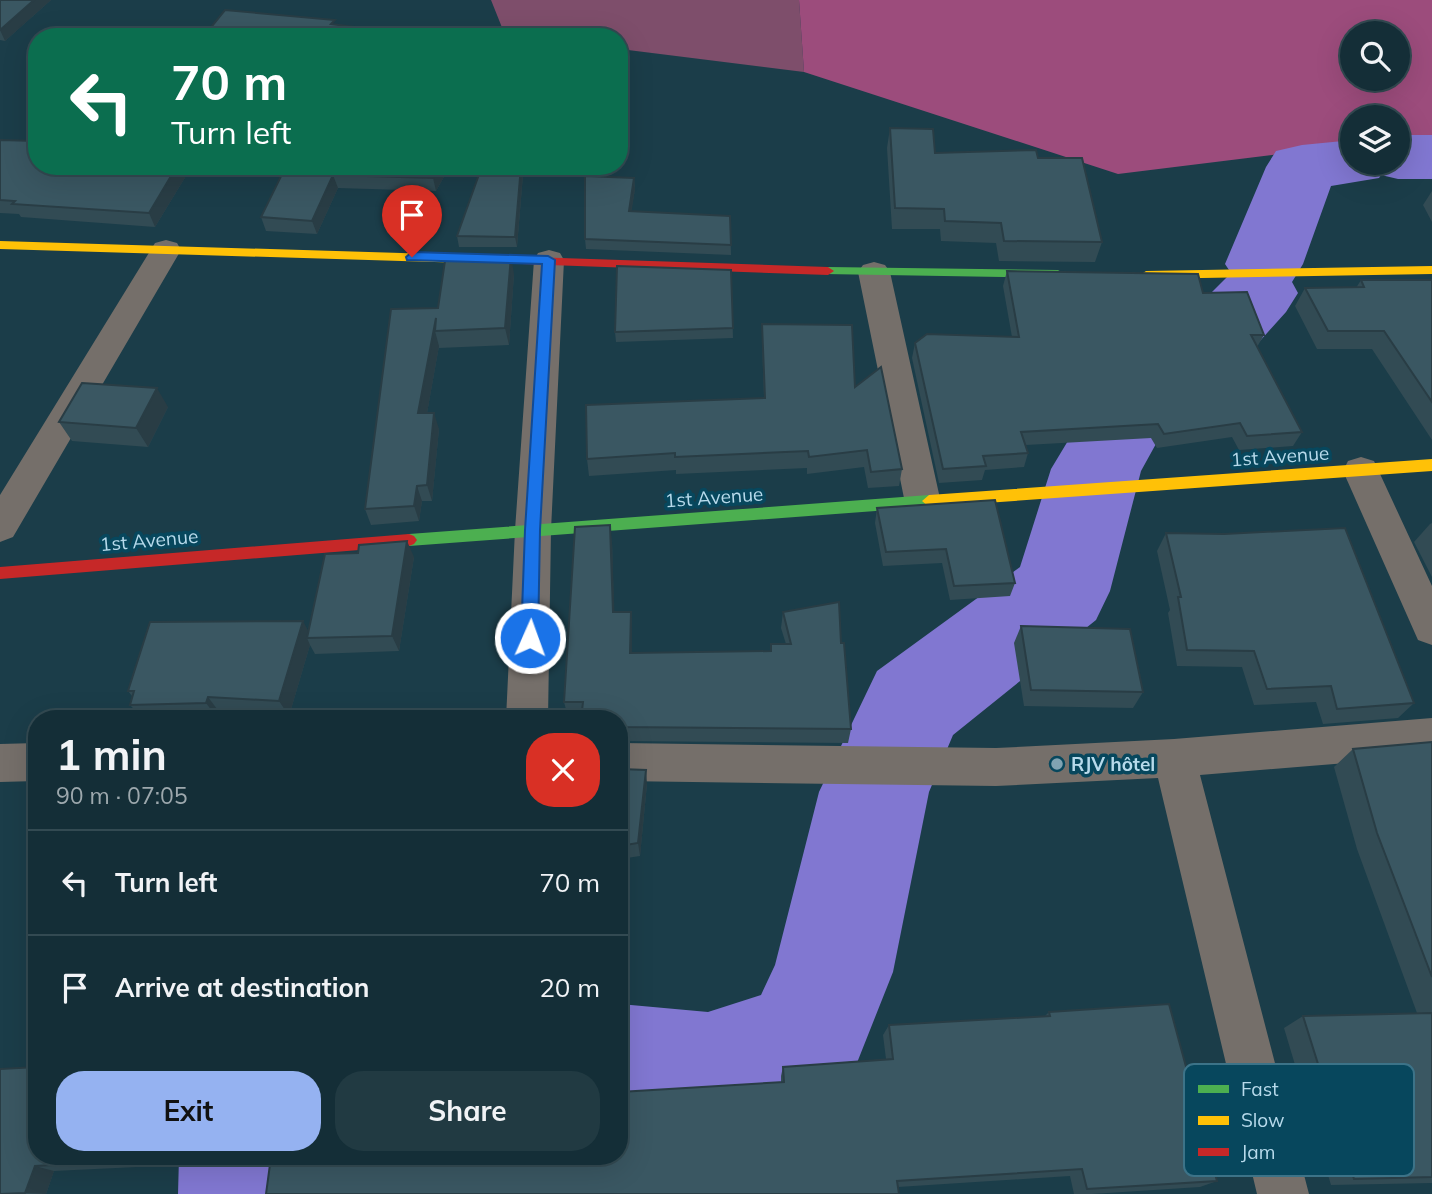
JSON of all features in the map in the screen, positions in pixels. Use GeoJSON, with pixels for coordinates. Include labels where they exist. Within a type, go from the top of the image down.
{"type":"FeatureCollection","features":[{"type":"Feature","properties":{"kind":"street"},"geometry":{"type":"LineString","coordinates":[[0,245],[874,272],[1076,275]]}},
{"type":"Feature","properties":{"kind":"street"},"geometry":{"type":"LineString","coordinates":[[0,527],[166,250]]}},
{"type":"Feature","properties":{"kind":"street"},"geometry":{"type":"LineString","coordinates":[[527,710],[533,530],[548,260]]}},
{"type":"Feature","properties":{"kind":"street"},"geometry":{"type":"LineString","coordinates":[[1130,275],[1432,270]]}},
{"type":"Feature","properties":{"kind":"street"},"geometry":{"type":"LineString","coordinates":[[874,272],[923,503]]}},
{"type":"Feature","properties":{"kind":"street","name":"1st Avenue"},"geometry":{"type":"LineString","coordinates":[[0,573],[533,530],[1432,465]]}},
{"type":"Feature","properties":{"kind":"street"},"geometry":{"type":"LineString","coordinates":[[1361,471],[1432,628]]}},
{"type":"Feature","properties":{"kind":"street"},"geometry":{"type":"LineString","coordinates":[[628,762],[824,767],[996,767],[1174,758],[1432,737]]}},
{"type":"Feature","properties":{"kind":"street"},"geometry":{"type":"LineString","coordinates":[[1174,758],[1250,1064]]}},
{"type":"Feature","properties":{"kind":"street"},"geometry":{"type":"LineString","coordinates":[[0,763],[28,762]]}},
{"type":"Feature","properties":{"kind":"street"},"geometry":{"type":"LineString","coordinates":[[1278,1176],[1283,1194]]}},
{"type":"Feature","properties":{"kind":"shaded area"},"geometry":{"type":"Polygon","coordinates":[[[491,0],[799,0],[804,72],[628,50],[628,28],[502,28],[491,0]]]}},
{"type":"Feature","properties":{"kind":"shaded area"},"geometry":{"type":"Polygon","coordinates":[[[799,0],[1432,0],[1432,137],[1410,139],[1410,105],[1340,105],[1340,147],[1118,174],[804,72],[799,0]]]}},
{"type":"Feature","properties":{"kind":"building"},"geometry":{"type":"Polygon","coordinates":[[[0,0],[34,0],[0,30],[0,0]]]}},
{"type":"Feature","properties":{"kind":"building"},"geometry":{"type":"Polygon","coordinates":[[[225,10],[335,20],[331,24],[362,28],[210,28],[225,10]]]}},
{"type":"Feature","properties":{"kind":"building"},"geometry":{"type":"Polygon","coordinates":[[[890,128],[933,129],[935,153],[1036,150],[1038,158],[1082,158],[1102,242],[1004,241],[1001,223],[945,221],[944,209],[895,208],[890,128]]]}},
{"type":"Feature","properties":{"kind":"building"},"geometry":{"type":"Polygon","coordinates":[[[0,140],[28,141],[28,175],[172,175],[149,213],[12,204],[15,201],[0,200],[0,140]]]}},
{"type":"Feature","properties":{"kind":"building"},"geometry":{"type":"Polygon","coordinates":[[[282,175],[333,175],[312,221],[261,217],[282,175]]]}},
{"type":"Feature","properties":{"kind":"building"},"geometry":{"type":"Polygon","coordinates":[[[333,175],[434,175],[433,178],[333,175]]]}},
{"type":"Feature","properties":{"kind":"building"},"geometry":{"type":"Polygon","coordinates":[[[479,175],[520,175],[515,237],[457,236],[479,175]]]}},
{"type":"Feature","properties":{"kind":"building"},"geometry":{"type":"Polygon","coordinates":[[[585,176],[634,178],[629,211],[730,216],[731,245],[585,239],[585,176]]]}},
{"type":"Feature","properties":{"kind":"building"},"geometry":{"type":"Polygon","coordinates":[[[446,254],[511,256],[505,328],[435,331],[436,318],[418,413],[434,413],[427,485],[417,486],[414,506],[365,509],[391,309],[438,308],[446,254]]]}},
{"type":"Feature","properties":{"kind":"building"},"geometry":{"type":"Polygon","coordinates":[[[617,266],[731,270],[733,328],[615,332],[617,266]]]}},
{"type":"Feature","properties":{"kind":"building"},"geometry":{"type":"Polygon","coordinates":[[[1007,271],[1198,274],[1203,293],[1247,292],[1264,335],[1251,335],[1302,432],[1247,436],[1240,423],[1164,434],[1158,424],[1021,432],[1028,453],[983,456],[986,466],[943,469],[915,343],[927,334],[1019,337],[1007,271]]]}},
{"type":"Feature","properties":{"kind":"building"},"geometry":{"type":"Polygon","coordinates":[[[1361,280],[1432,280],[1432,402],[1384,331],[1328,331],[1305,288],[1364,287],[1361,280]]]}},
{"type":"Feature","properties":{"kind":"building"},"geometry":{"type":"Polygon","coordinates":[[[762,324],[852,325],[855,387],[881,367],[902,469],[871,472],[867,450],[809,457],[808,451],[675,457],[675,453],[587,459],[586,405],[765,398],[762,324]]]}},
{"type":"Feature","properties":{"kind":"building"},"geometry":{"type":"Polygon","coordinates":[[[82,383],[157,388],[136,428],[59,422],[82,383]]]}},
{"type":"Feature","properties":{"kind":"building"},"geometry":{"type":"Polygon","coordinates":[[[995,500],[1015,583],[954,586],[946,549],[886,552],[877,508],[995,500]]]}},
{"type":"Feature","properties":{"kind":"building"},"geometry":{"type":"Polygon","coordinates":[[[610,525],[613,612],[631,612],[630,653],[771,651],[771,644],[791,644],[783,612],[839,602],[851,729],[628,727],[628,710],[582,710],[583,702],[564,702],[575,527],[610,525]]]}},
{"type":"Feature","properties":{"kind":"building"},"geometry":{"type":"Polygon","coordinates":[[[1345,528],[1414,703],[1337,709],[1331,686],[1267,689],[1254,651],[1187,650],[1178,597],[1181,597],[1166,533],[1224,534],[1345,528]]]}},
{"type":"Feature","properties":{"kind":"building"},"geometry":{"type":"Polygon","coordinates":[[[407,541],[392,636],[307,638],[325,554],[358,553],[359,545],[407,541]]]}},
{"type":"Feature","properties":{"kind":"building"},"geometry":{"type":"Polygon","coordinates":[[[303,621],[279,701],[208,697],[206,703],[130,705],[134,691],[128,691],[150,622],[303,621]]]}},
{"type":"Feature","properties":{"kind":"building"},"geometry":{"type":"Polygon","coordinates":[[[1021,626],[1130,629],[1143,692],[1031,690],[1021,626]]]}},
{"type":"Feature","properties":{"kind":"building"},"geometry":{"type":"Polygon","coordinates":[[[1432,742],[1432,977],[1377,833],[1353,749],[1432,742]]]}},
{"type":"Feature","properties":{"kind":"building"},"geometry":{"type":"Polygon","coordinates":[[[628,769],[646,770],[638,843],[628,845],[628,769]]]}},
{"type":"Feature","properties":{"kind":"building"},"geometry":{"type":"Polygon","coordinates":[[[1169,1004],[1185,1064],[1184,1176],[1216,1176],[1217,1181],[1087,1189],[1082,1169],[897,1181],[899,1194],[266,1194],[270,1165],[628,1165],[628,1092],[784,1082],[783,1067],[893,1059],[889,1025],[1050,1016],[1049,1012],[1169,1004]]]}},
{"type":"Feature","properties":{"kind":"building"},"geometry":{"type":"Polygon","coordinates":[[[1432,1013],[1432,1177],[1354,1179],[1353,1176],[1414,1176],[1414,1064],[1318,1064],[1303,1016],[1432,1013]]]}},
{"type":"Feature","properties":{"kind":"building"},"geometry":{"type":"Polygon","coordinates":[[[28,1067],[28,1165],[53,1165],[35,1166],[25,1193],[0,1194],[0,1069],[28,1067]]]}},
{"type":"Feature","properties":{"kind":"waterway"},"geometry":{"type":"LineString","coordinates":[[1410,157],[1432,157]]}},
{"type":"Feature","properties":{"kind":"waterway"},"geometry":{"type":"LineString","coordinates":[[1264,264],[1302,167],[1340,163]]}},
{"type":"Feature","properties":{"kind":"waterway"},"geometry":{"type":"LineString","coordinates":[[628,1068],[708,1075],[803,1044],[833,972],[874,792],[914,704],[1061,591],[1096,469],[1126,419],[1186,369],[1258,293]]}},
{"type":"Feature","properties":{"kind":"waterway"},"geometry":{"type":"LineString","coordinates":[[244,1165],[244,1194]]}},
{"type":"Feature","properties":{"kind":"traffic: fast"},"geometry":{"type":"LineString","coordinates":[[828,271],[1058,274]]}},
{"type":"Feature","properties":{"kind":"traffic: fast"},"geometry":{"type":"LineString","coordinates":[[409,540],[929,501]]}},
{"type":"Feature","properties":{"kind":"traffic: slow"},"geometry":{"type":"LineString","coordinates":[[0,245],[467,259]]}},
{"type":"Feature","properties":{"kind":"traffic: slow"},"geometry":{"type":"LineString","coordinates":[[1146,275],[1432,270]]}},
{"type":"Feature","properties":{"kind":"traffic: slow"},"geometry":{"type":"LineString","coordinates":[[929,501],[1432,465]]}},
{"type":"Feature","properties":{"kind":"traffic: jam"},"geometry":{"type":"LineString","coordinates":[[467,259],[828,271]]}},
{"type":"Feature","properties":{"kind":"traffic: jam"},"geometry":{"type":"LineString","coordinates":[[0,573],[409,540]]}},
{"type":"Feature","properties":{"kind":"place","name":"RJV hôtel"},"geometry":{"type":"Point","coordinates":[1057,764]}},
{"type":"Feature","properties":{"kind":"route"},"geometry":{"type":"LineString","coordinates":[[412,257],[548,260],[533,530],[530,638]]}}]}
